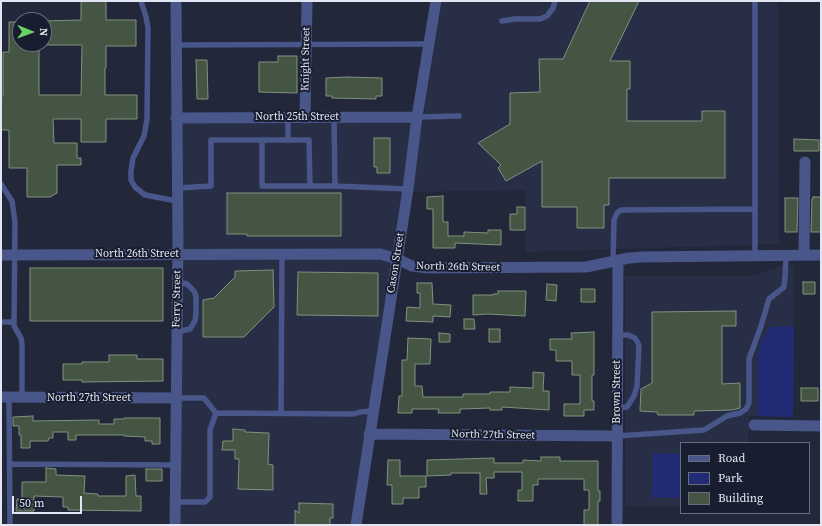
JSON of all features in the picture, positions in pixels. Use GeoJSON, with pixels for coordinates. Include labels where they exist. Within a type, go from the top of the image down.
{"type":"FeatureCollection","features":[{"type":"Feature","properties":{"kind":"street","name":"Ferry Street"},"geometry":{"type":"LineString","coordinates":[[176,1],[178,254],[176,525]]}},
{"type":"Feature","properties":{"kind":"street","name":"Knight Street"},"geometry":{"type":"LineString","coordinates":[[305,118],[307,1]]}},
{"type":"Feature","properties":{"kind":"street","name":"Cason Street"},"geometry":{"type":"LineString","coordinates":[[356,525],[408,189],[417,117],[436,1]]}},
{"type":"Feature","properties":{"kind":"street","name":"North 25th Street"},"geometry":{"type":"LineString","coordinates":[[176,118],[417,117]]}},
{"type":"Feature","properties":{"kind":"street"},"geometry":{"type":"LineString","coordinates":[[804,255],[805,162]]}},
{"type":"Feature","properties":{"kind":"street","name":"North 26th Street"},"geometry":{"type":"LineString","coordinates":[[1,255],[380,254],[412,266],[428,268],[586,267],[641,257],[821,255]]}},
{"type":"Feature","properties":{"kind":"street","name":"Brown Street"},"geometry":{"type":"LineString","coordinates":[[615,261],[617,335],[617,525]]}},
{"type":"Feature","properties":{"kind":"street","name":"North 27th Street"},"geometry":{"type":"LineString","coordinates":[[5,397],[176,398]]}},
{"type":"Feature","properties":{"kind":"street"},"geometry":{"type":"LineString","coordinates":[[754,425],[821,426]]}},
{"type":"Feature","properties":{"kind":"street","name":"North 27th Street"},"geometry":{"type":"LineString","coordinates":[[369,434],[617,436]]}},
{"type":"Feature","properties":{"kind":"lane"},"geometry":{"type":"LineString","coordinates":[[141,1],[148,28],[147,119],[144,136],[133,158],[131,180],[135,187],[145,195],[177,201]]}},
{"type":"Feature","properties":{"kind":"lane"},"geometry":{"type":"LineString","coordinates":[[502,21],[543,18],[547,16],[554,8],[555,1]]}},
{"type":"Feature","properties":{"kind":"lane"},"geometry":{"type":"LineString","coordinates":[[755,1],[755,255]]}},
{"type":"Feature","properties":{"kind":"lane"},"geometry":{"type":"LineString","coordinates":[[176,45],[429,44]]}},
{"type":"Feature","properties":{"kind":"lane"},"geometry":{"type":"LineString","coordinates":[[417,117],[459,116]]}},
{"type":"Feature","properties":{"kind":"lane"},"geometry":{"type":"LineString","coordinates":[[288,117],[288,140]]}},
{"type":"Feature","properties":{"kind":"lane"},"geometry":{"type":"LineString","coordinates":[[334,117],[335,186]]}},
{"type":"Feature","properties":{"kind":"lane"},"geometry":{"type":"LineString","coordinates":[[177,188],[210,186],[211,140],[309,140],[310,186]]}},
{"type":"Feature","properties":{"kind":"lane"},"geometry":{"type":"LineString","coordinates":[[262,140],[262,186],[335,186],[408,189]]}},
{"type":"Feature","properties":{"kind":"lane"},"geometry":{"type":"LineString","coordinates":[[1,184],[12,201],[14,211],[16,254],[14,266],[14,326],[21,338],[22,344],[22,397]]}},
{"type":"Feature","properties":{"kind":"lane"},"geometry":{"type":"LineString","coordinates":[[615,261],[614,220],[617,214],[622,210],[755,210]]}},
{"type":"Feature","properties":{"kind":"lane"},"geometry":{"type":"LineString","coordinates":[[281,413],[282,255]]}},
{"type":"Feature","properties":{"kind":"lane"},"geometry":{"type":"LineString","coordinates":[[617,436],[704,430],[727,416],[740,413],[746,409],[749,403],[750,359],[769,299],[784,287],[786,255]]}},
{"type":"Feature","properties":{"kind":"lane"},"geometry":{"type":"LineString","coordinates":[[177,282],[187,284],[194,291],[196,296],[196,314],[195,321],[190,329],[177,332]]}},
{"type":"Feature","properties":{"kind":"lane"},"geometry":{"type":"LineString","coordinates":[[1,322],[14,322]]}},
{"type":"Feature","properties":{"kind":"lane"},"geometry":{"type":"LineString","coordinates":[[617,335],[628,335],[635,338],[639,345],[638,378],[634,396],[627,407],[617,408]]}},
{"type":"Feature","properties":{"kind":"lane"},"geometry":{"type":"LineString","coordinates":[[5,397],[10,464],[10,525]]}},
{"type":"Feature","properties":{"kind":"lane"},"geometry":{"type":"LineString","coordinates":[[176,398],[204,398],[216,413]]}},
{"type":"Feature","properties":{"kind":"lane"},"geometry":{"type":"LineString","coordinates":[[216,413],[354,414],[374,410]]}},
{"type":"Feature","properties":{"kind":"lane"},"geometry":{"type":"LineString","coordinates":[[176,502],[204,502],[210,497],[210,430],[216,413]]}},
{"type":"Feature","properties":{"kind":"lane"},"geometry":{"type":"LineString","coordinates":[[10,464],[176,465]]}},
{"type":"Feature","properties":{"kind":"shaded area"},"geometry":{"type":"Polygon","coordinates":[[[442,1],[778,1],[779,244],[526,252],[526,190],[411,192],[442,1]]]}},
{"type":"Feature","properties":{"kind":"shaded area"},"geometry":{"type":"Polygon","coordinates":[[[417,117],[356,525],[175,525],[176,118],[417,117]]]}},
{"type":"Feature","properties":{"kind":"shaded area"},"geometry":{"type":"Polygon","coordinates":[[[776,266],[794,266],[793,417],[749,416],[748,442],[680,442],[680,506],[625,506],[625,276],[752,276],[776,268],[776,266]]]}},
{"type":"Feature","properties":{"kind":"green space"},"geometry":{"type":"Polygon","coordinates":[[[794,326],[793,417],[758,416],[758,354],[761,343],[770,327],[794,326]]]}},
{"type":"Feature","properties":{"kind":"green space"},"geometry":{"type":"Polygon","coordinates":[[[653,453],[680,454],[680,498],[652,497],[653,453]]]}},
{"type":"Feature","properties":{"kind":"building"},"geometry":{"type":"Polygon","coordinates":[[[81,1],[106,1],[106,20],[136,20],[136,46],[106,46],[105,95],[137,95],[137,119],[106,119],[106,142],[81,142],[81,119],[53,119],[54,143],[77,143],[77,158],[81,158],[81,165],[57,165],[57,193],[50,197],[27,197],[27,168],[9,168],[9,130],[1,130],[3,52],[9,52],[9,22],[12,22],[12,52],[39,52],[39,95],[81,95],[82,45],[52,45],[52,21],[81,20],[81,1]]]}},
{"type":"Feature","properties":{"kind":"building"},"geometry":{"type":"Polygon","coordinates":[[[590,1],[639,1],[610,61],[630,61],[630,89],[627,89],[627,121],[702,121],[702,111],[725,111],[725,178],[609,178],[609,205],[604,205],[604,228],[577,228],[577,207],[542,207],[542,161],[506,181],[498,168],[501,165],[478,143],[510,124],[510,93],[540,92],[539,59],[563,59],[590,1]]]}},
{"type":"Feature","properties":{"kind":"building"},"geometry":{"type":"Polygon","coordinates":[[[278,56],[297,56],[297,93],[259,92],[259,62],[278,62],[278,56]]]}},
{"type":"Feature","properties":{"kind":"building"},"geometry":{"type":"Polygon","coordinates":[[[196,60],[207,60],[208,99],[197,99],[196,60]]]}},
{"type":"Feature","properties":{"kind":"building"},"geometry":{"type":"Polygon","coordinates":[[[326,78],[382,78],[382,96],[376,96],[376,99],[332,98],[332,96],[326,96],[326,78]]]}},
{"type":"Feature","properties":{"kind":"building"},"geometry":{"type":"Polygon","coordinates":[[[374,138],[390,138],[390,173],[377,173],[377,167],[374,167],[374,138]]]}},
{"type":"Feature","properties":{"kind":"building"},"geometry":{"type":"Polygon","coordinates":[[[794,139],[819,140],[819,151],[794,151],[794,139]]]}},
{"type":"Feature","properties":{"kind":"building"},"geometry":{"type":"Polygon","coordinates":[[[227,193],[341,193],[341,236],[247,236],[247,234],[227,234],[227,193]]]}},
{"type":"Feature","properties":{"kind":"building"},"geometry":{"type":"Polygon","coordinates":[[[443,196],[443,222],[448,222],[448,236],[464,236],[464,232],[488,233],[488,230],[501,230],[501,245],[455,243],[455,248],[433,248],[433,209],[427,209],[427,197],[443,196]]]}},
{"type":"Feature","properties":{"kind":"building"},"geometry":{"type":"Polygon","coordinates":[[[813,197],[821,197],[821,232],[811,232],[813,197]]]}},
{"type":"Feature","properties":{"kind":"building"},"geometry":{"type":"Polygon","coordinates":[[[785,198],[798,198],[797,232],[785,232],[785,198]]]}},
{"type":"Feature","properties":{"kind":"building"},"geometry":{"type":"Polygon","coordinates":[[[517,207],[525,207],[525,230],[510,230],[510,214],[517,214],[517,207]]]}},
{"type":"Feature","properties":{"kind":"building"},"geometry":{"type":"Polygon","coordinates":[[[30,268],[163,268],[163,321],[30,321],[30,268]]]}},
{"type":"Feature","properties":{"kind":"building"},"geometry":{"type":"Polygon","coordinates":[[[273,270],[274,307],[244,337],[203,337],[203,300],[214,298],[235,277],[235,271],[273,270]]]}},
{"type":"Feature","properties":{"kind":"building"},"geometry":{"type":"Polygon","coordinates":[[[298,272],[378,273],[378,316],[297,315],[298,272]]]}},
{"type":"Feature","properties":{"kind":"building"},"geometry":{"type":"Polygon","coordinates":[[[803,282],[815,282],[815,294],[803,294],[803,282]]]}},
{"type":"Feature","properties":{"kind":"building"},"geometry":{"type":"Polygon","coordinates":[[[417,283],[432,283],[433,304],[451,305],[450,317],[433,316],[433,322],[406,321],[407,307],[420,308],[420,293],[417,293],[417,283]]]}},
{"type":"Feature","properties":{"kind":"building"},"geometry":{"type":"Polygon","coordinates":[[[547,284],[557,285],[556,301],[546,300],[547,284]]]}},
{"type":"Feature","properties":{"kind":"building"},"geometry":{"type":"Polygon","coordinates":[[[581,289],[595,289],[595,302],[581,302],[581,289]]]}},
{"type":"Feature","properties":{"kind":"building"},"geometry":{"type":"Polygon","coordinates":[[[498,291],[526,291],[525,316],[488,314],[473,315],[473,295],[493,295],[498,294],[498,291]]]}},
{"type":"Feature","properties":{"kind":"building"},"geometry":{"type":"Polygon","coordinates":[[[736,311],[736,326],[722,326],[722,384],[740,383],[740,408],[732,410],[694,411],[694,415],[658,415],[657,412],[640,411],[641,389],[652,383],[652,312],[736,311]]]}},
{"type":"Feature","properties":{"kind":"building"},"geometry":{"type":"Polygon","coordinates":[[[464,319],[474,319],[475,329],[464,329],[464,319]]]}},
{"type":"Feature","properties":{"kind":"building"},"geometry":{"type":"Polygon","coordinates":[[[489,329],[500,329],[500,342],[489,342],[489,329]]]}},
{"type":"Feature","properties":{"kind":"building"},"geometry":{"type":"Polygon","coordinates":[[[594,332],[594,375],[592,375],[592,401],[594,401],[594,410],[584,410],[584,416],[564,416],[564,404],[580,404],[580,375],[572,375],[572,361],[556,361],[556,350],[550,350],[550,339],[572,339],[571,333],[594,332]]]}},
{"type":"Feature","properties":{"kind":"building"},"geometry":{"type":"Polygon","coordinates":[[[439,333],[450,334],[450,342],[439,342],[439,333]]]}},
{"type":"Feature","properties":{"kind":"building"},"geometry":{"type":"Polygon","coordinates":[[[408,338],[431,339],[430,364],[415,364],[415,386],[422,386],[423,397],[463,397],[463,394],[510,392],[510,387],[533,388],[533,372],[544,373],[543,391],[549,391],[549,410],[502,407],[502,410],[490,410],[490,408],[460,409],[460,413],[438,413],[439,409],[412,409],[412,413],[398,413],[399,396],[402,396],[402,360],[407,360],[408,338]]]}},
{"type":"Feature","properties":{"kind":"building"},"geometry":{"type":"Polygon","coordinates":[[[109,355],[137,355],[137,359],[163,359],[163,381],[82,382],[82,380],[63,380],[63,364],[109,362],[109,355]]]}},
{"type":"Feature","properties":{"kind":"building"},"geometry":{"type":"Polygon","coordinates":[[[801,388],[818,388],[818,401],[801,401],[801,388]]]}},
{"type":"Feature","properties":{"kind":"building"},"geometry":{"type":"Polygon","coordinates":[[[33,416],[33,421],[99,420],[99,424],[114,424],[114,419],[124,418],[160,418],[160,444],[152,444],[152,441],[145,441],[145,437],[124,435],[76,435],[76,440],[68,440],[68,432],[53,432],[53,438],[49,438],[48,441],[30,441],[30,448],[21,448],[19,426],[13,426],[13,417],[33,416]]]}},
{"type":"Feature","properties":{"kind":"building"},"geometry":{"type":"Polygon","coordinates":[[[233,429],[245,430],[245,432],[269,433],[268,464],[273,465],[273,490],[238,489],[239,459],[235,459],[235,450],[222,450],[223,441],[233,441],[233,429]]]}},
{"type":"Feature","properties":{"kind":"building"},"geometry":{"type":"Polygon","coordinates":[[[541,457],[560,457],[560,461],[598,461],[598,491],[600,491],[600,501],[598,501],[598,525],[584,525],[584,510],[589,510],[589,490],[584,490],[584,479],[538,479],[538,485],[533,485],[533,501],[518,501],[518,490],[522,490],[522,472],[494,472],[494,478],[486,478],[487,494],[480,494],[480,473],[451,473],[451,475],[427,476],[427,460],[494,458],[494,463],[523,463],[523,460],[541,461],[541,457]]]}},
{"type":"Feature","properties":{"kind":"building"},"geometry":{"type":"Polygon","coordinates":[[[388,460],[400,460],[400,476],[426,476],[426,487],[419,487],[419,498],[403,498],[403,504],[392,504],[392,485],[387,485],[388,460]]]}},
{"type":"Feature","properties":{"kind":"building"},"geometry":{"type":"Polygon","coordinates":[[[46,468],[56,469],[56,475],[85,476],[84,493],[98,494],[98,496],[126,496],[126,476],[135,475],[136,496],[141,496],[141,511],[68,510],[68,507],[63,507],[63,497],[34,496],[34,511],[16,511],[17,499],[22,499],[22,482],[46,482],[46,468]]]}},
{"type":"Feature","properties":{"kind":"building"},"geometry":{"type":"Polygon","coordinates":[[[146,469],[162,469],[162,481],[146,481],[146,469]]]}},
{"type":"Feature","properties":{"kind":"building"},"geometry":{"type":"Polygon","coordinates":[[[299,503],[333,504],[333,518],[330,518],[330,525],[295,525],[295,510],[299,513],[299,503]]]}}]}
